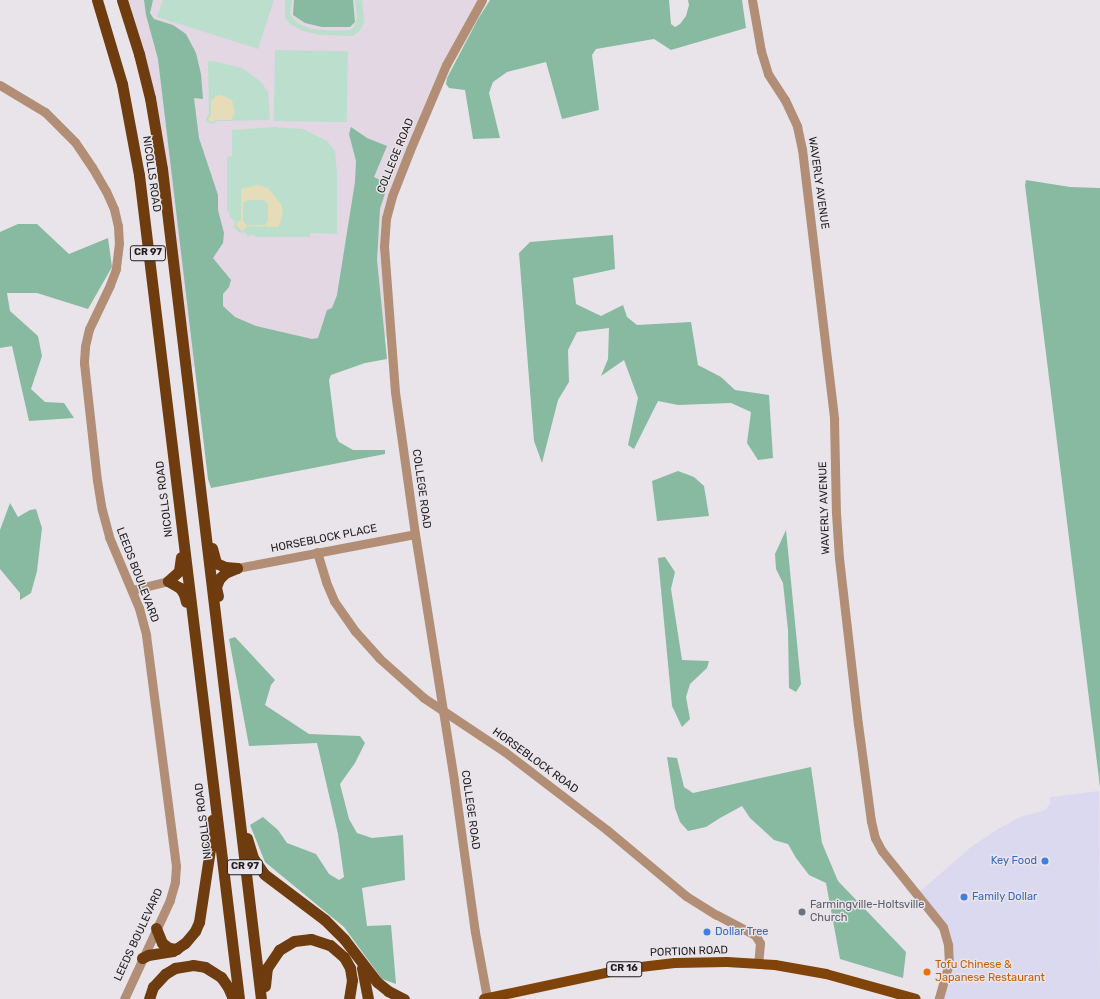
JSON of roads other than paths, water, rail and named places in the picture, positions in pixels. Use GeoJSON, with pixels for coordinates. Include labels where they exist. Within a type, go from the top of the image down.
{"type":"FeatureCollection","features":[{"type":"Feature","properties":{"kind":"highway","name":"NICOLLS ROAD"},"geometry":{"type":"LineString","coordinates":[[97,0],[116,60],[134,144],[239,999]]}},
{"type":"Feature","properties":{"kind":"highway","name":"NICOLLS ROAD"},"geometry":{"type":"LineString","coordinates":[[122,0],[144,76],[159,146],[261,999]]}},
{"type":"Feature","properties":{"kind":"highway"},"geometry":{"type":"LineString","coordinates":[[196,448],[213,556],[216,563],[222,566],[237,568]]}},
{"type":"Feature","properties":{"kind":"highway"},"geometry":{"type":"LineString","coordinates":[[184,549],[179,571],[168,582],[178,586],[184,594],[191,650],[200,681]]}},
{"type":"Feature","properties":{"kind":"highway"},"geometry":{"type":"LineString","coordinates":[[218,644],[219,608],[217,584],[222,576],[237,568]]}},
{"type":"Feature","properties":{"kind":"highway"},"geometry":{"type":"LineString","coordinates":[[230,736],[238,767],[248,840],[256,863],[273,882],[315,912],[335,929],[382,987],[404,999]]}},
{"type":"Feature","properties":{"kind":"highway"},"geometry":{"type":"LineString","coordinates":[[142,958],[148,955],[168,953],[177,949],[189,940],[199,922],[212,835],[209,794],[210,760]]}},
{"type":"Feature","properties":{"kind":"highway"},"geometry":{"type":"LineString","coordinates":[[156,928],[162,943],[169,948],[177,949]]}},
{"type":"Feature","properties":{"kind":"highway"},"geometry":{"type":"LineString","coordinates":[[264,999],[265,973],[272,959],[283,947],[294,941],[306,939],[318,940],[330,944],[344,957],[350,968],[352,980],[349,999]]}},
{"type":"Feature","properties":{"kind":"highway"},"geometry":{"type":"LineString","coordinates":[[358,958],[365,979],[368,999]]}},
{"type":"Feature","properties":{"kind":"highway"},"geometry":{"type":"LineString","coordinates":[[149,999],[153,987],[164,974],[175,968],[194,965],[206,967],[221,977],[234,999]]}},
{"type":"Feature","properties":{"kind":"main road","name":"PORTION ROAD"},"geometry":{"type":"LineString","coordinates":[[486,999],[590,975],[642,966],[690,962],[758,964],[826,974],[916,999]]}},
{"type":"Feature","properties":{"kind":"street","name":"COLLEGE ROAD"},"geometry":{"type":"LineString","coordinates":[[482,0],[446,65],[410,150],[392,196],[386,218],[384,246],[395,392],[415,534],[486,999]]}},
{"type":"Feature","properties":{"kind":"street","name":"WAVERLY AVENUE"},"geometry":{"type":"LineString","coordinates":[[752,0],[761,51],[768,74],[785,100],[797,126],[802,149],[834,419],[839,558],[871,821],[875,838],[882,851],[942,927],[948,945],[949,963],[939,999]]}},
{"type":"Feature","properties":{"kind":"street","name":"LEEDS BOULEVARD"},"geometry":{"type":"LineString","coordinates":[[0,85],[45,112],[70,137],[100,179],[111,201],[118,226],[119,247],[116,269],[89,329],[85,346],[84,363],[96,480],[102,510],[109,537],[132,590],[146,635],[174,850],[175,882],[170,900],[124,999]]}},
{"type":"Feature","properties":{"kind":"street","name":"HORSEBLOCK PLACE"},"geometry":{"type":"LineString","coordinates":[[237,568],[415,534]]}},
{"type":"Feature","properties":{"kind":"street","name":"HORSEBLOCK ROAD"},"geometry":{"type":"LineString","coordinates":[[318,552],[329,591],[346,620],[390,668],[417,693],[523,765],[607,830],[686,896],[717,915],[755,934],[760,943],[758,964]]}},
{"type":"Feature","properties":{"kind":"street"},"geometry":{"type":"LineString","coordinates":[[132,590],[168,582]]}},
{"type":"Feature","properties":{"kind":"place","name":"Key Food"},"geometry":{"type":"Point","coordinates":[1045,861]}},
{"type":"Feature","properties":{"kind":"place","name":"Family Dollar"},"geometry":{"type":"Point","coordinates":[964,897]}},
{"type":"Feature","properties":{"kind":"place","name":"Farmingville-Holtsville Church"},"geometry":{"type":"Point","coordinates":[802,912]}},
{"type":"Feature","properties":{"kind":"place","name":"Dollar Tree"},"geometry":{"type":"Point","coordinates":[707,932]}},
{"type":"Feature","properties":{"kind":"place","name":"Tofu Chinese & Japanese Restaurant"},"geometry":{"type":"Point","coordinates":[927,972]}}]}
